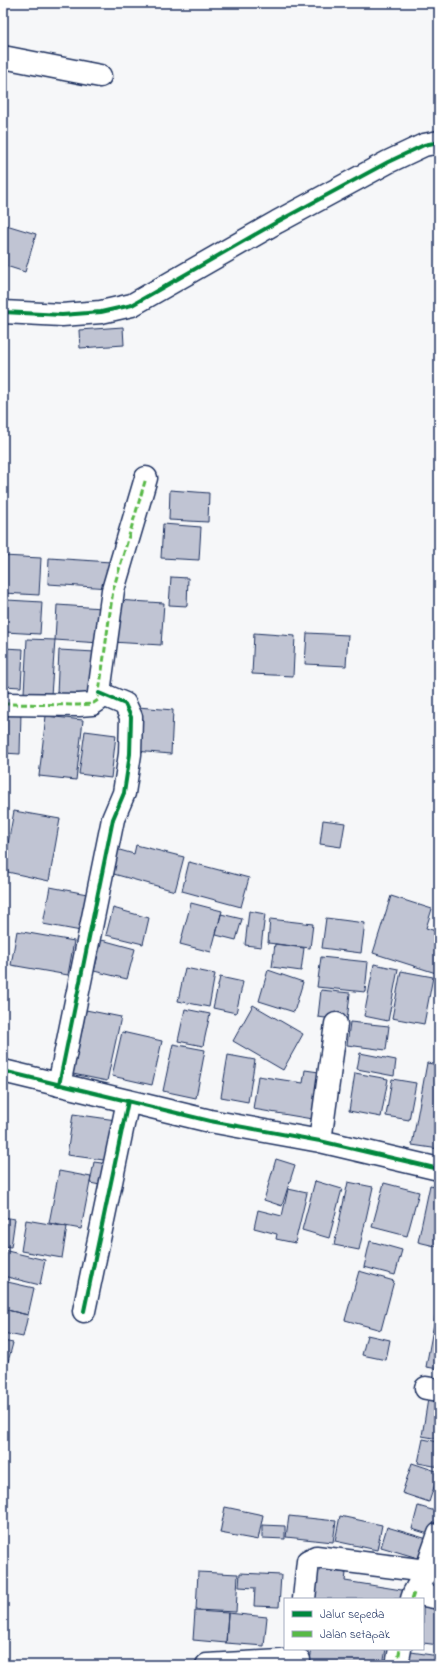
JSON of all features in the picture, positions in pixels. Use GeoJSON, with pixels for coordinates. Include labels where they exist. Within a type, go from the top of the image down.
{"type":"FeatureCollection","features":[{"type":"Feature","properties":{"kind":"street"},"geometry":{"type":"LineString","coordinates":[[3,57],[100,76]]}},
{"type":"Feature","properties":{"kind":"street"},"geometry":{"type":"LineString","coordinates":[[3,312],[62,315],[101,312],[132,305],[277,222],[388,162],[424,145],[439,142]]}},
{"type":"Feature","properties":{"kind":"street"},"geometry":{"type":"LineString","coordinates":[[3,704],[92,704],[98,700],[113,590],[146,478]]}},
{"type":"Feature","properties":{"kind":"street"},"geometry":{"type":"LineString","coordinates":[[59,1085],[111,826],[124,793],[130,754],[131,717],[125,704],[99,693]]}},
{"type":"Feature","properties":{"kind":"street"},"geometry":{"type":"LineString","coordinates":[[320,1141],[336,1024]]}},
{"type":"Feature","properties":{"kind":"street"},"geometry":{"type":"LineString","coordinates":[[3,1071],[210,1121],[320,1141],[439,1170]]}},
{"type":"Feature","properties":{"kind":"street"},"geometry":{"type":"LineString","coordinates":[[84,1311],[128,1101]]}},
{"type":"Feature","properties":{"kind":"street"},"geometry":{"type":"LineString","coordinates":[[413,1596],[433,1570],[439,1534]]}},
{"type":"Feature","properties":{"kind":"street"},"geometry":{"type":"LineString","coordinates":[[304,1598],[308,1561],[316,1557],[433,1570]]}},
{"type":"Feature","properties":{"kind":"street"},"geometry":{"type":"LineString","coordinates":[[413,1596],[439,1598]]}},
{"type":"Feature","properties":{"kind":"street"},"geometry":{"type":"LineString","coordinates":[[396,1665],[400,1650]]}},
{"type":"Feature","properties":{"kind":"street"},"geometry":{"type":"LineString","coordinates":[[207,1665],[299,1658]]}},
{"type":"Feature","properties":{"kind":"building"},"geometry":{"type":"Polygon","coordinates":[[[3,224],[36,234],[25,272],[3,265],[3,224]]]}},
{"type":"Feature","properties":{"kind":"building"},"geometry":{"type":"Polygon","coordinates":[[[123,327],[124,345],[80,348],[79,330],[123,327]]]}},
{"type":"Feature","properties":{"kind":"building"},"geometry":{"type":"Polygon","coordinates":[[[170,490],[209,493],[208,522],[169,520],[170,490]]]}},
{"type":"Feature","properties":{"kind":"building"},"geometry":{"type":"Polygon","coordinates":[[[163,524],[201,527],[199,560],[161,558],[163,524]]]}},
{"type":"Feature","properties":{"kind":"building"},"geometry":{"type":"Polygon","coordinates":[[[3,556],[41,558],[39,595],[3,593],[3,556]]]}},
{"type":"Feature","properties":{"kind":"building"},"geometry":{"type":"Polygon","coordinates":[[[49,558],[111,562],[110,588],[48,584],[49,558]]]}},
{"type":"Feature","properties":{"kind":"building"},"geometry":{"type":"Polygon","coordinates":[[[171,577],[188,578],[187,606],[169,605],[171,577]]]}},
{"type":"Feature","properties":{"kind":"building"},"geometry":{"type":"Polygon","coordinates":[[[7,600],[42,602],[40,634],[5,632],[7,600]]]}},
{"type":"Feature","properties":{"kind":"building"},"geometry":{"type":"Polygon","coordinates":[[[115,600],[164,603],[161,645],[112,642],[115,600]]]}},
{"type":"Feature","properties":{"kind":"building"},"geometry":{"type":"Polygon","coordinates":[[[57,605],[102,608],[100,643],[55,640],[57,605]]]}},
{"type":"Feature","properties":{"kind":"building"},"geometry":{"type":"Polygon","coordinates":[[[254,633],[295,636],[293,676],[252,674],[254,633]]]}},
{"type":"Feature","properties":{"kind":"building"},"geometry":{"type":"Polygon","coordinates":[[[307,633],[348,635],[346,666],[305,664],[307,633]]]}},
{"type":"Feature","properties":{"kind":"building"},"geometry":{"type":"Polygon","coordinates":[[[27,639],[55,640],[51,695],[24,693],[27,639]]]}},
{"type":"Feature","properties":{"kind":"building"},"geometry":{"type":"Polygon","coordinates":[[[3,648],[23,649],[21,687],[3,686],[3,648]]]}},
{"type":"Feature","properties":{"kind":"building"},"geometry":{"type":"Polygon","coordinates":[[[59,650],[95,652],[92,696],[57,694],[59,650]]]}},
{"type":"Feature","properties":{"kind":"building"},"geometry":{"type":"Polygon","coordinates":[[[138,707],[173,710],[171,754],[135,751],[138,707]]]}},
{"type":"Feature","properties":{"kind":"building"},"geometry":{"type":"Polygon","coordinates":[[[3,711],[21,711],[20,754],[3,753],[3,711]]]}},
{"type":"Feature","properties":{"kind":"building"},"geometry":{"type":"Polygon","coordinates":[[[46,716],[83,720],[76,780],[39,776],[46,716]]]}},
{"type":"Feature","properties":{"kind":"building"},"geometry":{"type":"Polygon","coordinates":[[[85,731],[116,735],[111,778],[79,774],[85,731]]]}},
{"type":"Feature","properties":{"kind":"building"},"geometry":{"type":"Polygon","coordinates":[[[14,811],[60,819],[49,881],[3,871],[14,811]]]}},
{"type":"Feature","properties":{"kind":"building"},"geometry":{"type":"Polygon","coordinates":[[[323,820],[345,823],[341,847],[320,844],[323,820]]]}},
{"type":"Feature","properties":{"kind":"building"},"geometry":{"type":"Polygon","coordinates":[[[136,845],[184,857],[175,891],[110,873],[116,849],[134,854],[136,845]]]}},
{"type":"Feature","properties":{"kind":"building"},"geometry":{"type":"Polygon","coordinates":[[[189,862],[249,878],[241,907],[182,891],[189,862]]]}},
{"type":"Feature","properties":{"kind":"building"},"geometry":{"type":"Polygon","coordinates":[[[50,887],[87,894],[81,931],[43,924],[50,887]]]}},
{"type":"Feature","properties":{"kind":"building"},"geometry":{"type":"Polygon","coordinates":[[[391,896],[432,909],[426,928],[439,932],[439,974],[373,953],[391,896]]]}},
{"type":"Feature","properties":{"kind":"building"},"geometry":{"type":"Polygon","coordinates":[[[191,903],[222,911],[211,952],[180,944],[191,903]]]}},
{"type":"Feature","properties":{"kind":"building"},"geometry":{"type":"Polygon","coordinates":[[[113,908],[149,918],[143,944],[106,935],[113,908]]]}},
{"type":"Feature","properties":{"kind":"building"},"geometry":{"type":"Polygon","coordinates":[[[249,911],[265,914],[261,947],[245,945],[249,911]]]}},
{"type":"Feature","properties":{"kind":"building"},"geometry":{"type":"Polygon","coordinates":[[[221,914],[242,919],[236,940],[216,935],[221,914]]]}},
{"type":"Feature","properties":{"kind":"building"},"geometry":{"type":"Polygon","coordinates":[[[326,918],[365,923],[361,953],[322,948],[326,918]]]}},
{"type":"Feature","properties":{"kind":"building"},"geometry":{"type":"Polygon","coordinates":[[[270,919],[313,924],[310,948],[268,943],[270,919]]]}},
{"type":"Feature","properties":{"kind":"building"},"geometry":{"type":"Polygon","coordinates":[[[17,931],[74,941],[68,975],[11,965],[17,931]]]}},
{"type":"Feature","properties":{"kind":"building"},"geometry":{"type":"Polygon","coordinates":[[[102,940],[135,949],[127,979],[94,971],[102,940]]]}},
{"type":"Feature","properties":{"kind":"building"},"geometry":{"type":"Polygon","coordinates":[[[275,944],[304,948],[301,971],[272,967],[275,944]]]}},
{"type":"Feature","properties":{"kind":"building"},"geometry":{"type":"Polygon","coordinates":[[[321,957],[368,962],[365,992],[317,987],[321,957]]]}},
{"type":"Feature","properties":{"kind":"building"},"geometry":{"type":"Polygon","coordinates":[[[374,964],[398,969],[388,1021],[364,1016],[374,964]]]}},
{"type":"Feature","properties":{"kind":"building"},"geometry":{"type":"Polygon","coordinates":[[[185,968],[215,974],[209,1007],[178,1001],[185,968]]]}},
{"type":"Feature","properties":{"kind":"building"},"geometry":{"type":"Polygon","coordinates":[[[268,970],[303,982],[294,1012],[259,1001],[268,970]]]}},
{"type":"Feature","properties":{"kind":"building"},"geometry":{"type":"Polygon","coordinates":[[[401,971],[433,977],[424,1024],[392,1018],[401,971]]]}},
{"type":"Feature","properties":{"kind":"building"},"geometry":{"type":"Polygon","coordinates":[[[220,977],[243,982],[236,1013],[213,1008],[220,977]]]}},
{"type":"Feature","properties":{"kind":"building"},"geometry":{"type":"Polygon","coordinates":[[[321,990],[350,993],[347,1021],[318,1017],[321,990]]]}},
{"type":"Feature","properties":{"kind":"building"},"geometry":{"type":"Polygon","coordinates":[[[253,1005],[303,1034],[283,1070],[233,1041],[253,1005]]]}},
{"type":"Feature","properties":{"kind":"building"},"geometry":{"type":"Polygon","coordinates":[[[185,1009],[210,1014],[203,1046],[178,1041],[185,1009]]]}},
{"type":"Feature","properties":{"kind":"building"},"geometry":{"type":"Polygon","coordinates":[[[86,1010],[121,1017],[107,1081],[73,1074],[86,1010]]]}},
{"type":"Feature","properties":{"kind":"building"},"geometry":{"type":"Polygon","coordinates":[[[350,1022],[389,1026],[386,1050],[347,1045],[350,1022]]]}},
{"type":"Feature","properties":{"kind":"building"},"geometry":{"type":"Polygon","coordinates":[[[122,1032],[162,1041],[152,1085],[112,1076],[122,1032]]]}},
{"type":"Feature","properties":{"kind":"building"},"geometry":{"type":"Polygon","coordinates":[[[173,1044],[205,1050],[196,1098],[163,1091],[173,1044]]]}},
{"type":"Feature","properties":{"kind":"building"},"geometry":{"type":"Polygon","coordinates":[[[360,1053],[396,1060],[394,1076],[357,1069],[360,1053]]]}},
{"type":"Feature","properties":{"kind":"building"},"geometry":{"type":"Polygon","coordinates":[[[228,1055],[255,1060],[248,1102],[221,1097],[228,1055]]]}},
{"type":"Feature","properties":{"kind":"building"},"geometry":{"type":"Polygon","coordinates":[[[427,1063],[439,1065],[439,1149],[412,1145],[427,1063]]]}},
{"type":"Feature","properties":{"kind":"building"},"geometry":{"type":"Polygon","coordinates":[[[305,1070],[326,1073],[318,1120],[253,1109],[258,1076],[303,1083],[305,1070]]]}},
{"type":"Feature","properties":{"kind":"building"},"geometry":{"type":"Polygon","coordinates":[[[355,1073],[388,1079],[381,1117],[349,1111],[355,1073]]]}},
{"type":"Feature","properties":{"kind":"building"},"geometry":{"type":"Polygon","coordinates":[[[392,1079],[416,1083],[409,1120],[386,1116],[392,1079]]]}},
{"type":"Feature","properties":{"kind":"building"},"geometry":{"type":"Polygon","coordinates":[[[73,1114],[116,1120],[111,1161],[67,1155],[73,1114]]]}},
{"type":"Feature","properties":{"kind":"building"},"geometry":{"type":"Polygon","coordinates":[[[276,1159],[295,1165],[282,1206],[264,1200],[276,1159]]]}},
{"type":"Feature","properties":{"kind":"building"},"geometry":{"type":"Polygon","coordinates":[[[94,1162],[109,1164],[105,1186],[90,1183],[94,1162]]]}},
{"type":"Feature","properties":{"kind":"building"},"geometry":{"type":"Polygon","coordinates":[[[59,1171],[91,1177],[81,1229],[49,1223],[59,1171]]]}},
{"type":"Feature","properties":{"kind":"building"},"geometry":{"type":"Polygon","coordinates":[[[315,1181],[342,1189],[329,1238],[302,1230],[315,1181]]]}},
{"type":"Feature","properties":{"kind":"building"},"geometry":{"type":"Polygon","coordinates":[[[348,1182],[373,1187],[359,1250],[334,1245],[348,1182]]]}},
{"type":"Feature","properties":{"kind":"building"},"geometry":{"type":"Polygon","coordinates":[[[384,1183],[419,1192],[407,1236],[372,1227],[384,1183]]]}},
{"type":"Feature","properties":{"kind":"building"},"geometry":{"type":"Polygon","coordinates":[[[430,1185],[439,1187],[439,1247],[418,1242],[430,1185]]]}},
{"type":"Feature","properties":{"kind":"building"},"geometry":{"type":"Polygon","coordinates":[[[288,1189],[307,1193],[295,1243],[276,1239],[277,1234],[254,1228],[258,1210],[282,1216],[288,1189]]]}},
{"type":"Feature","properties":{"kind":"building"},"geometry":{"type":"Polygon","coordinates":[[[3,1217],[15,1219],[11,1247],[3,1246],[3,1217]]]}},
{"type":"Feature","properties":{"kind":"building"},"geometry":{"type":"Polygon","coordinates":[[[26,1220],[67,1227],[62,1258],[21,1251],[26,1220]]]}},
{"type":"Feature","properties":{"kind":"building"},"geometry":{"type":"Polygon","coordinates":[[[370,1241],[402,1250],[395,1275],[364,1267],[370,1241]]]}},
{"type":"Feature","properties":{"kind":"building"},"geometry":{"type":"Polygon","coordinates":[[[3,1250],[45,1260],[40,1285],[3,1276],[3,1250]]]}},
{"type":"Feature","properties":{"kind":"building"},"geometry":{"type":"Polygon","coordinates":[[[359,1271],[394,1281],[381,1330],[345,1320],[359,1271]]]}},
{"type":"Feature","properties":{"kind":"building"},"geometry":{"type":"Polygon","coordinates":[[[3,1281],[34,1288],[28,1315],[3,1309],[3,1281]]]}},
{"type":"Feature","properties":{"kind":"building"},"geometry":{"type":"Polygon","coordinates":[[[439,1296],[439,1369],[426,1367],[439,1296]]]}},
{"type":"Feature","properties":{"kind":"building"},"geometry":{"type":"Polygon","coordinates":[[[3,1309],[28,1315],[23,1337],[3,1333],[3,1309]]]}},
{"type":"Feature","properties":{"kind":"building"},"geometry":{"type":"Polygon","coordinates":[[[367,1335],[390,1340],[386,1360],[362,1355],[367,1335]]]}},
{"type":"Feature","properties":{"kind":"building"},"geometry":{"type":"Polygon","coordinates":[[[3,1341],[13,1343],[5,1373],[3,1373],[3,1341]]]}},
{"type":"Feature","properties":{"kind":"building"},"geometry":{"type":"Polygon","coordinates":[[[428,1399],[439,1401],[439,1439],[422,1436],[428,1399]]]}},
{"type":"Feature","properties":{"kind":"building"},"geometry":{"type":"Polygon","coordinates":[[[423,1439],[439,1442],[439,1467],[418,1463],[423,1439]]]}},
{"type":"Feature","properties":{"kind":"building"},"geometry":{"type":"Polygon","coordinates":[[[412,1463],[439,1472],[429,1502],[402,1493],[412,1463]]]}},
{"type":"Feature","properties":{"kind":"building"},"geometry":{"type":"Polygon","coordinates":[[[418,1506],[439,1512],[439,1521],[435,1536],[412,1529],[418,1506]]]}},
{"type":"Feature","properties":{"kind":"building"},"geometry":{"type":"Polygon","coordinates":[[[225,1507],[263,1515],[258,1540],[220,1533],[225,1507]]]}},
{"type":"Feature","properties":{"kind":"building"},"geometry":{"type":"Polygon","coordinates":[[[289,1516],[336,1521],[333,1542],[286,1537],[289,1516]]]}},
{"type":"Feature","properties":{"kind":"building"},"geometry":{"type":"Polygon","coordinates":[[[340,1516],[382,1525],[377,1550],[335,1541],[340,1516]]]}},
{"type":"Feature","properties":{"kind":"building"},"geometry":{"type":"Polygon","coordinates":[[[262,1525],[285,1526],[285,1539],[262,1538],[262,1525]]]}},
{"type":"Feature","properties":{"kind":"building"},"geometry":{"type":"Polygon","coordinates":[[[387,1527],[434,1541],[428,1561],[381,1547],[387,1527]]]}},
{"type":"Feature","properties":{"kind":"building"},"geometry":{"type":"Polygon","coordinates":[[[314,1568],[346,1573],[345,1581],[408,1591],[407,1598],[309,1598],[314,1568]]]}},
{"type":"Feature","properties":{"kind":"building"},"geometry":{"type":"Polygon","coordinates":[[[198,1572],[238,1574],[236,1612],[196,1610],[198,1572]]]}},
{"type":"Feature","properties":{"kind":"building"},"geometry":{"type":"Polygon","coordinates":[[[240,1573],[281,1575],[279,1607],[254,1606],[255,1588],[239,1587],[240,1573]]]}},
{"type":"Feature","properties":{"kind":"building"},"geometry":{"type":"Polygon","coordinates":[[[424,1604],[439,1606],[439,1645],[424,1643],[424,1604]]]}},
{"type":"Feature","properties":{"kind":"building"},"geometry":{"type":"Polygon","coordinates":[[[195,1611],[228,1613],[226,1643],[193,1640],[195,1611]]]}},
{"type":"Feature","properties":{"kind":"building"},"geometry":{"type":"Polygon","coordinates":[[[228,1613],[267,1617],[264,1646],[226,1643],[228,1613]]]}},
{"type":"Feature","properties":{"kind":"building"},"geometry":{"type":"Polygon","coordinates":[[[312,1650],[386,1650],[383,1665],[309,1665],[312,1650]]]}},
{"type":"Feature","properties":{"kind":"building"},"geometry":{"type":"Polygon","coordinates":[[[404,1651],[439,1656],[439,1665],[403,1665],[404,1651]]]}},
{"type":"Feature","properties":{"kind":"marked path"},"geometry":{"type":"LineString","coordinates":[[3,704],[79,705],[92,704],[98,700],[113,590],[146,478]]}},
{"type":"Feature","properties":{"kind":"marked path"},"geometry":{"type":"LineString","coordinates":[[412,1598],[414,1593]]}},
{"type":"Feature","properties":{"kind":"marked path"},"geometry":{"type":"LineString","coordinates":[[397,1665],[400,1650]]}},
{"type":"Feature","properties":{"kind":"cycle path"},"geometry":{"type":"LineString","coordinates":[[3,312],[62,315],[101,312],[132,305],[277,222],[388,162],[424,145],[439,142]]}},
{"type":"Feature","properties":{"kind":"cycle path"},"geometry":{"type":"LineString","coordinates":[[59,1085],[113,819],[124,793],[130,754],[131,717],[125,704],[99,693]]}},
{"type":"Feature","properties":{"kind":"cycle path"},"geometry":{"type":"LineString","coordinates":[[3,1071],[210,1121],[320,1141],[439,1169]]}},
{"type":"Feature","properties":{"kind":"cycle path"},"geometry":{"type":"LineString","coordinates":[[84,1311],[128,1101]]}}]}
